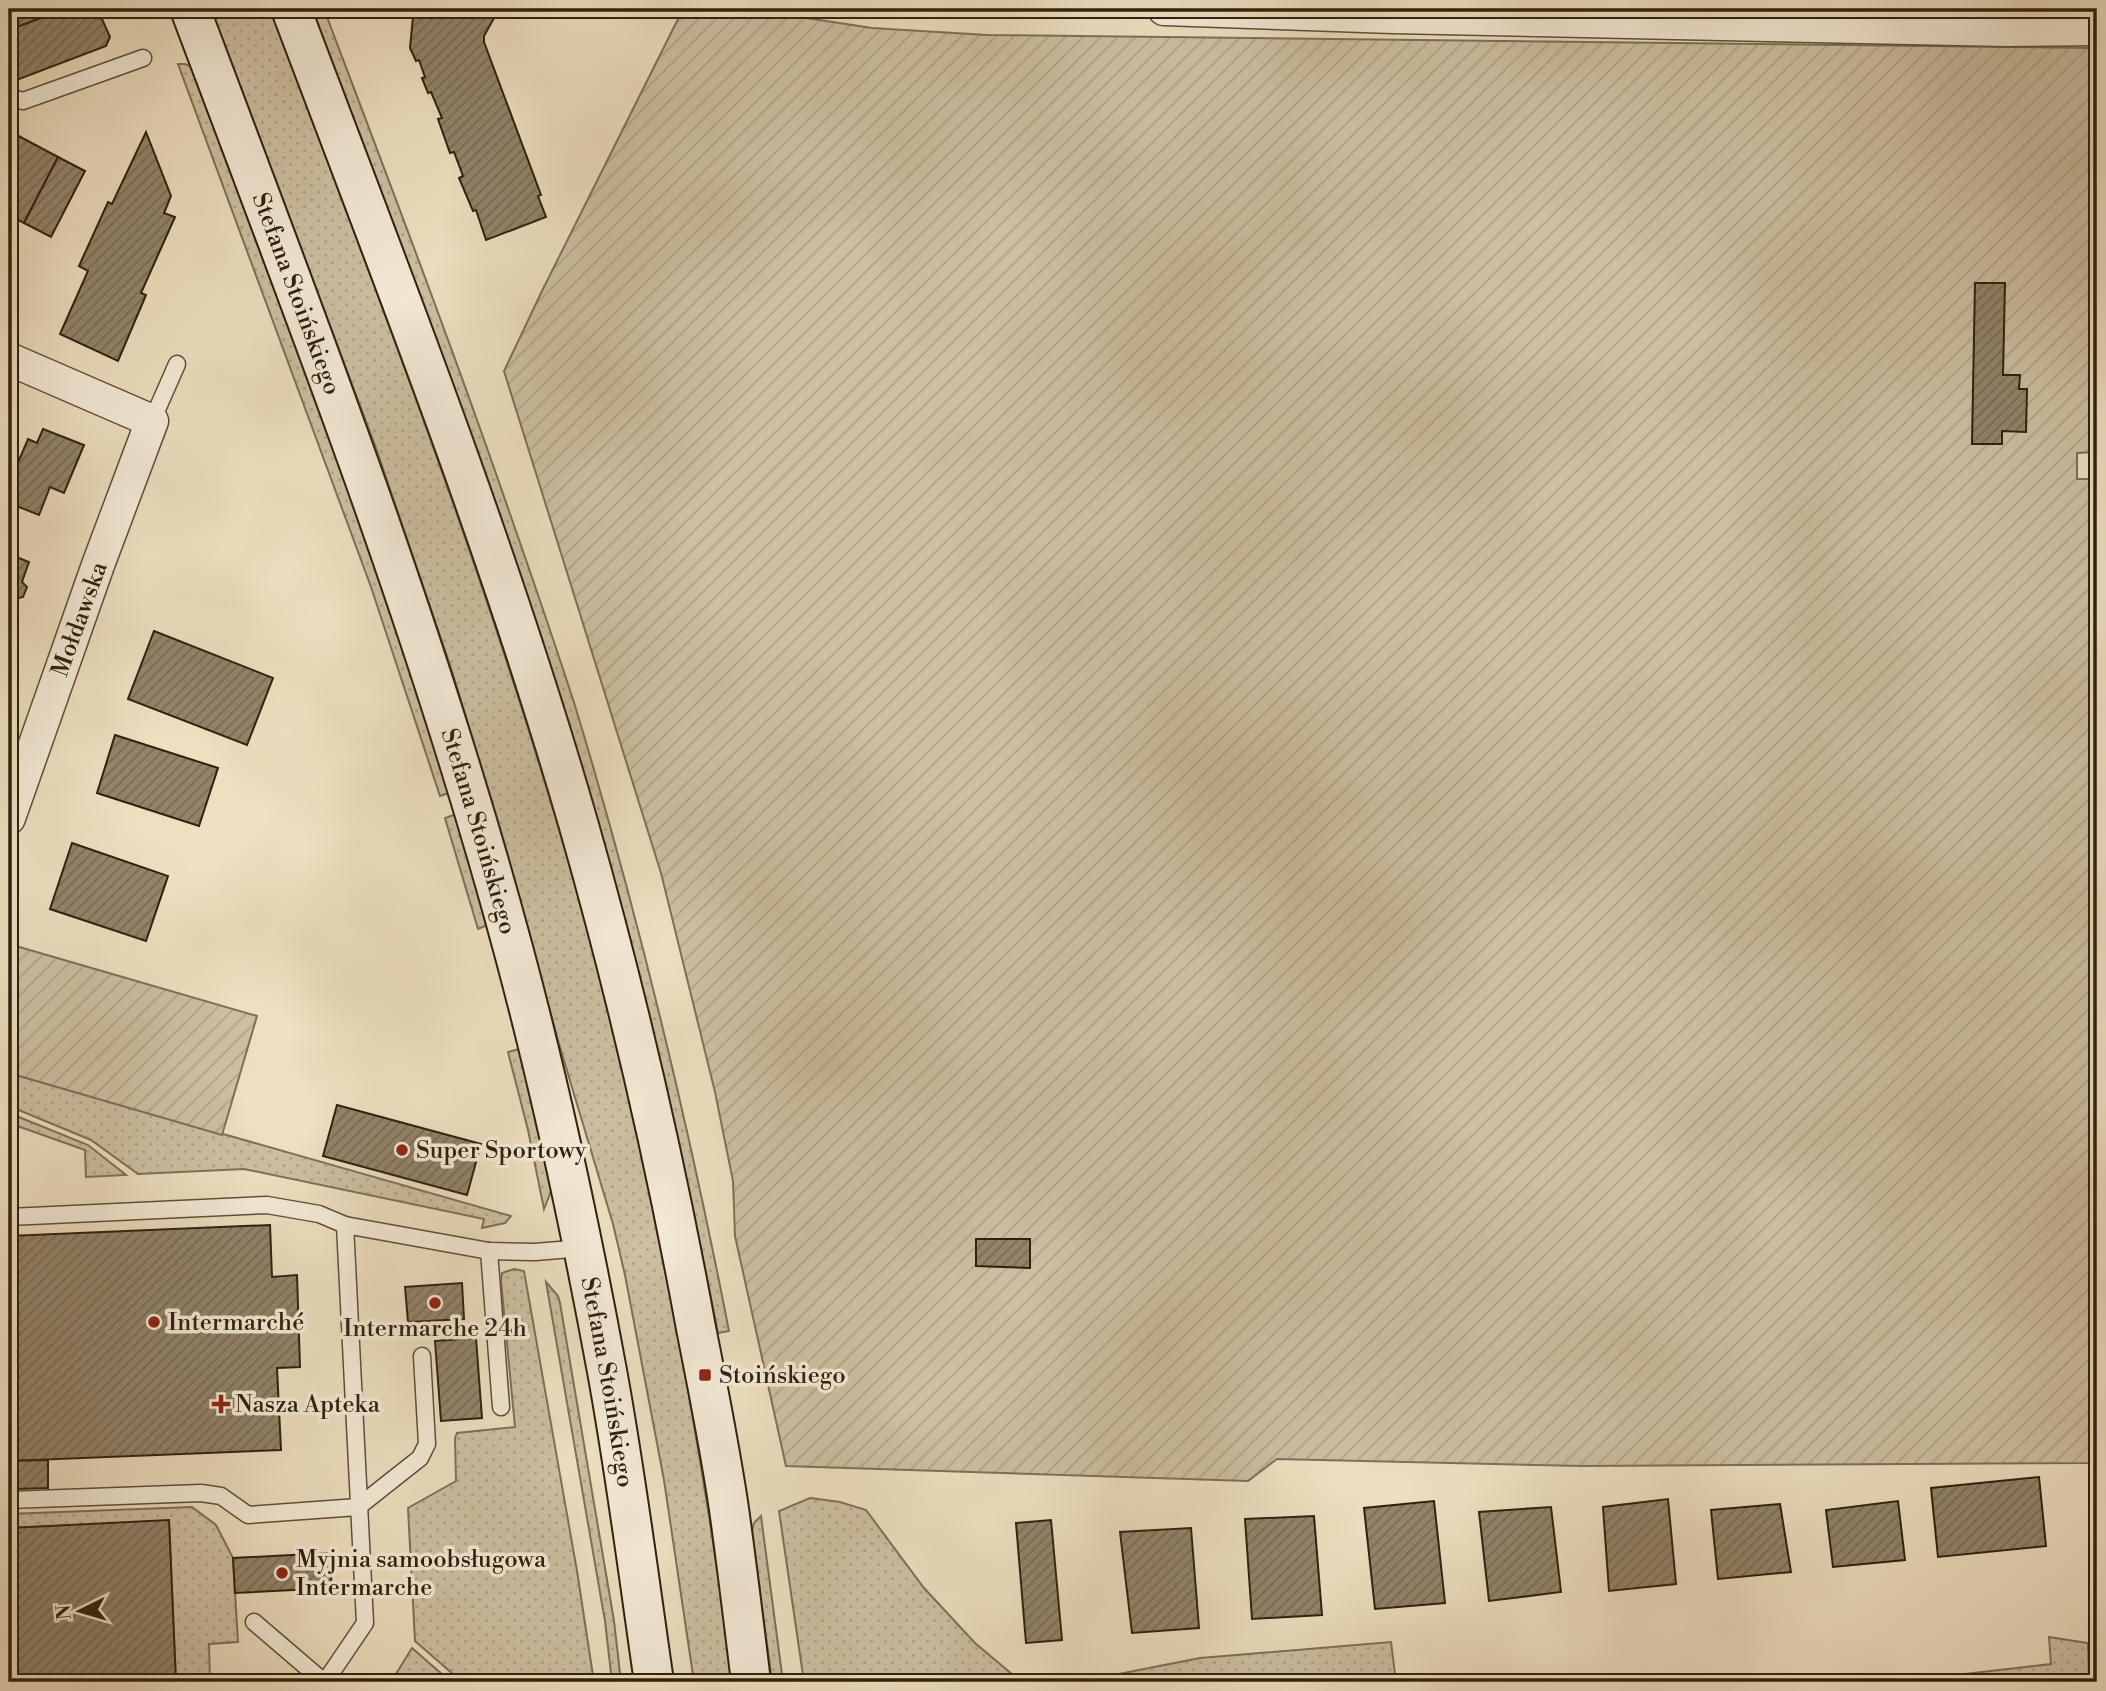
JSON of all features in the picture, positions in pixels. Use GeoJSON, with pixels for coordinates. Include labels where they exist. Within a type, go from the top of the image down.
{"type":"FeatureCollection","features":[{"type":"Feature","properties":{"kind":"street","name":"Stefana Stoińskiego"},"geometry":{"type":"LineString","coordinates":[[190,9],[356,455],[455,746],[527,1001],[583,1248],[608,1376],[654,1682]]}},
{"type":"Feature","properties":{"kind":"street"},"geometry":{"type":"LineString","coordinates":[[292,9],[492,553],[534,679],[600,902],[658,1140],[688,1281],[729,1508],[751,1682]]}},
{"type":"Feature","properties":{"kind":"street"},"geometry":{"type":"LineString","coordinates":[[1164,9],[1393,17],[1571,15],[2005,30],[2097,29]]}},
{"type":"Feature","properties":{"kind":"street"},"geometry":{"type":"LineString","coordinates":[[9,359],[152,421]]}},
{"type":"Feature","properties":{"kind":"street","name":"Mołdawska"},"geometry":{"type":"LineString","coordinates":[[9,818],[152,421]]}},
{"type":"Feature","properties":{"kind":"lane"},"geometry":{"type":"LineString","coordinates":[[9,97],[23,101],[144,58]]}},
{"type":"Feature","properties":{"kind":"lane"},"geometry":{"type":"LineString","coordinates":[[152,421],[177,364]]}},
{"type":"Feature","properties":{"kind":"lane"},"geometry":{"type":"LineString","coordinates":[[9,1217],[267,1205],[319,1214],[345,1225],[489,1251],[535,1252],[583,1248]]}},
{"type":"Feature","properties":{"kind":"lane"},"geometry":{"type":"LineString","coordinates":[[254,1622],[325,1682],[365,1623],[345,1225]]}},
{"type":"Feature","properties":{"kind":"lane"},"geometry":{"type":"LineString","coordinates":[[489,1251],[500,1407]]}},
{"type":"Feature","properties":{"kind":"lane"},"geometry":{"type":"LineString","coordinates":[[9,1500],[201,1493],[221,1496],[248,1515],[358,1507],[420,1458],[425,1451],[427,1444],[422,1356]]}},
{"type":"Feature","properties":{"kind":"shaded area"},"geometry":{"type":"Polygon","coordinates":[[[211,9],[271,9],[432,444],[542,774],[601,983],[648,1181],[686,1380],[733,1682],[694,1682],[664,1480],[625,1275],[613,1224],[559,1044],[504,841],[451,668],[376,448],[211,9]]]}},
{"type":"Feature","properties":{"kind":"shaded area"},"geometry":{"type":"Polygon","coordinates":[[[312,9],[324,9],[442,322],[576,709],[660,1018],[697,1174],[729,1331],[718,1333],[638,972],[579,757],[485,475],[312,9]]]}},
{"type":"Feature","properties":{"kind":"shaded area"},"geometry":{"type":"Polygon","coordinates":[[[683,9],[748,9],[872,28],[987,35],[2097,48],[2097,452],[2077,453],[2077,479],[2097,479],[2097,922],[2092,1463],[1582,1466],[1277,1459],[1248,1481],[786,1466],[735,1236],[733,1181],[715,1092],[661,873],[504,371],[683,9]]]}},
{"type":"Feature","properties":{"kind":"shaded area"},"geometry":{"type":"Polygon","coordinates":[[[178,64],[192,67],[359,519],[449,793],[440,796],[371,587],[178,64]]]}},
{"type":"Feature","properties":{"kind":"shaded area"},"geometry":{"type":"Polygon","coordinates":[[[456,814],[488,925],[478,929],[445,818],[456,814]]]}},
{"type":"Feature","properties":{"kind":"shaded area"},"geometry":{"type":"Polygon","coordinates":[[[9,944],[257,1016],[222,1135],[9,1073],[9,944]]]}},
{"type":"Feature","properties":{"kind":"shaded area"},"geometry":{"type":"Polygon","coordinates":[[[519,1049],[552,1189],[544,1209],[508,1052],[519,1049]]]}},
{"type":"Feature","properties":{"kind":"shaded area"},"geometry":{"type":"Polygon","coordinates":[[[9,1073],[511,1216],[505,1223],[482,1228],[484,1219],[244,1169],[138,1174],[91,1140],[9,1106],[9,1073]]]}},
{"type":"Feature","properties":{"kind":"shaded area"},"geometry":{"type":"Polygon","coordinates":[[[9,1113],[88,1145],[126,1175],[86,1177],[85,1150],[9,1123],[9,1113]]]}},
{"type":"Feature","properties":{"kind":"shaded area"},"geometry":{"type":"Polygon","coordinates":[[[514,1269],[524,1271],[594,1682],[462,1682],[415,1641],[408,1508],[456,1481],[457,1433],[515,1427],[501,1281],[502,1273],[514,1269]]]}},
{"type":"Feature","properties":{"kind":"shaded area"},"geometry":{"type":"Polygon","coordinates":[[[546,1282],[558,1296],[560,1303],[614,1621],[621,1682],[612,1682],[605,1621],[546,1282]]]}},
{"type":"Feature","properties":{"kind":"shaded area"},"geometry":{"type":"Polygon","coordinates":[[[810,1498],[840,1502],[866,1510],[924,1588],[975,1643],[1019,1680],[1025,1682],[804,1682],[779,1511],[810,1498]]]}},
{"type":"Feature","properties":{"kind":"shaded area"},"geometry":{"type":"Polygon","coordinates":[[[192,1507],[216,1525],[233,1558],[238,1642],[209,1644],[210,1682],[176,1682],[169,1521],[9,1528],[9,1514],[192,1507]]]}},
{"type":"Feature","properties":{"kind":"shaded area"},"geometry":{"type":"Polygon","coordinates":[[[761,1516],[783,1682],[772,1682],[752,1531],[754,1523],[761,1516]]]}},
{"type":"Feature","properties":{"kind":"shaded area"},"geometry":{"type":"Polygon","coordinates":[[[2049,1637],[2088,1643],[2089,1682],[1895,1682],[2051,1664],[2049,1637]]]}},
{"type":"Feature","properties":{"kind":"shaded area"},"geometry":{"type":"Polygon","coordinates":[[[1391,1642],[1396,1682],[1078,1682],[1200,1658],[1391,1642]]]}},
{"type":"Feature","properties":{"kind":"shaded area"},"geometry":{"type":"Polygon","coordinates":[[[412,1648],[451,1682],[391,1682],[412,1648]]]}},
{"type":"Feature","properties":{"kind":"building"},"geometry":{"type":"Polygon","coordinates":[[[9,9],[65,9],[9,30],[9,9]]]}},
{"type":"Feature","properties":{"kind":"building"},"geometry":{"type":"Polygon","coordinates":[[[65,9],[94,9],[94,16],[102,19],[110,37],[106,46],[14,81],[9,79],[9,30],[65,9]]]}},
{"type":"Feature","properties":{"kind":"building"},"geometry":{"type":"Polygon","coordinates":[[[418,9],[499,9],[484,36],[484,42],[541,195],[538,196],[546,217],[486,240],[476,210],[473,211],[459,178],[463,176],[454,152],[450,153],[438,119],[442,118],[422,78],[425,77],[419,60],[416,61],[410,48],[413,17],[418,9]]]}},
{"type":"Feature","properties":{"kind":"building"},"geometry":{"type":"Polygon","coordinates":[[[146,132],[171,196],[164,213],[175,217],[141,293],[146,295],[118,361],[60,334],[88,271],[79,266],[108,202],[112,204],[146,132]]]}},
{"type":"Feature","properties":{"kind":"building"},"geometry":{"type":"Polygon","coordinates":[[[13,133],[58,157],[24,223],[10,216],[9,218],[9,142],[13,133]]]}},
{"type":"Feature","properties":{"kind":"building"},"geometry":{"type":"Polygon","coordinates":[[[58,157],[85,171],[51,237],[24,223],[58,157]]]}},
{"type":"Feature","properties":{"kind":"building"},"geometry":{"type":"Polygon","coordinates":[[[1975,283],[2005,283],[2003,375],[2020,375],[2019,389],[2027,389],[2026,432],[2002,431],[2002,444],[1972,444],[1975,283]]]}},
{"type":"Feature","properties":{"kind":"building"},"geometry":{"type":"Polygon","coordinates":[[[43,429],[84,445],[64,493],[50,487],[39,515],[9,503],[9,476],[11,471],[14,472],[28,439],[37,443],[43,429]]]}},
{"type":"Feature","properties":{"kind":"building"},"geometry":{"type":"Polygon","coordinates":[[[9,554],[29,562],[22,582],[27,587],[23,597],[15,599],[9,617],[9,554]]]}},
{"type":"Feature","properties":{"kind":"building"},"geometry":{"type":"Polygon","coordinates":[[[154,631],[273,678],[247,745],[128,699],[154,631]]]}},
{"type":"Feature","properties":{"kind":"building"},"geometry":{"type":"Polygon","coordinates":[[[115,735],[218,768],[199,826],[97,793],[115,735]]]}},
{"type":"Feature","properties":{"kind":"building"},"geometry":{"type":"Polygon","coordinates":[[[72,843],[168,876],[146,941],[50,909],[72,843]]]}},
{"type":"Feature","properties":{"kind":"building","name":"Super Sportowy"},"geometry":{"type":"Polygon","coordinates":[[[337,1105],[481,1144],[467,1195],[323,1156],[337,1105]]]}},
{"type":"Feature","properties":{"kind":"building","name":"Intermarché"},"geometry":{"type":"Polygon","coordinates":[[[270,1225],[272,1277],[297,1275],[300,1367],[277,1368],[281,1450],[9,1461],[9,1236],[270,1225]]]}},
{"type":"Feature","properties":{"kind":"building"},"geometry":{"type":"Polygon","coordinates":[[[976,1239],[1030,1239],[1030,1268],[976,1266],[976,1239]]]}},
{"type":"Feature","properties":{"kind":"building","name":"Intermarche 24h"},"geometry":{"type":"Polygon","coordinates":[[[462,1283],[464,1319],[408,1322],[405,1287],[462,1283]]]}},
{"type":"Feature","properties":{"kind":"building"},"geometry":{"type":"Polygon","coordinates":[[[476,1338],[482,1418],[441,1421],[435,1341],[476,1338]]]}},
{"type":"Feature","properties":{"kind":"building"},"geometry":{"type":"Polygon","coordinates":[[[48,1460],[48,1488],[15,1489],[13,1461],[48,1460]]]}},
{"type":"Feature","properties":{"kind":"building"},"geometry":{"type":"Polygon","coordinates":[[[2039,1477],[2046,1546],[1938,1557],[1931,1488],[2039,1477]]]}},
{"type":"Feature","properties":{"kind":"building"},"geometry":{"type":"Polygon","coordinates":[[[1668,1499],[1676,1584],[1609,1591],[1603,1507],[1668,1499]]]}},
{"type":"Feature","properties":{"kind":"building"},"geometry":{"type":"Polygon","coordinates":[[[1434,1501],[1445,1603],[1375,1609],[1364,1508],[1434,1501]]]}},
{"type":"Feature","properties":{"kind":"building"},"geometry":{"type":"Polygon","coordinates":[[[1898,1501],[1905,1560],[1833,1567],[1826,1510],[1898,1501]]]}},
{"type":"Feature","properties":{"kind":"building"},"geometry":{"type":"Polygon","coordinates":[[[1780,1504],[1791,1572],[1718,1579],[1711,1510],[1780,1504]]]}},
{"type":"Feature","properties":{"kind":"building"},"geometry":{"type":"Polygon","coordinates":[[[1551,1507],[1561,1592],[1489,1601],[1479,1512],[1551,1507]]]}},
{"type":"Feature","properties":{"kind":"building"},"geometry":{"type":"Polygon","coordinates":[[[1314,1516],[1322,1615],[1252,1619],[1245,1519],[1314,1516]]]}},
{"type":"Feature","properties":{"kind":"building"},"geometry":{"type":"Polygon","coordinates":[[[169,1520],[176,1682],[11,1682],[9,1528],[169,1520]]]}},
{"type":"Feature","properties":{"kind":"building"},"geometry":{"type":"Polygon","coordinates":[[[1051,1520],[1062,1640],[1026,1643],[1016,1523],[1051,1520]]]}},
{"type":"Feature","properties":{"kind":"building"},"geometry":{"type":"Polygon","coordinates":[[[1191,1528],[1199,1628],[1132,1633],[1120,1532],[1191,1528]]]}},
{"type":"Feature","properties":{"kind":"building","name":"Myjnia samoobsługowa Intermarche"},"geometry":{"type":"Polygon","coordinates":[[[329,1553],[332,1588],[235,1593],[233,1558],[329,1553]]]}},
{"type":"Feature","properties":{"kind":"place","name":"Super Sportowy"},"geometry":{"type":"Point","coordinates":[402,1150]}},
{"type":"Feature","properties":{"kind":"place","name":"Intermarche 24h"},"geometry":{"type":"Point","coordinates":[435,1303]}},
{"type":"Feature","properties":{"kind":"place","name":"Intermarché"},"geometry":{"type":"Point","coordinates":[154,1322]}},
{"type":"Feature","properties":{"kind":"place","name":"Stoińskiego"},"geometry":{"type":"Point","coordinates":[705,1375]}},
{"type":"Feature","properties":{"kind":"place","name":"Nasza Apteka"},"geometry":{"type":"Point","coordinates":[221,1404]}},
{"type":"Feature","properties":{"kind":"place","name":"Myjnia samoobsługowa Intermarche"},"geometry":{"type":"Point","coordinates":[282,1573]}}]}
